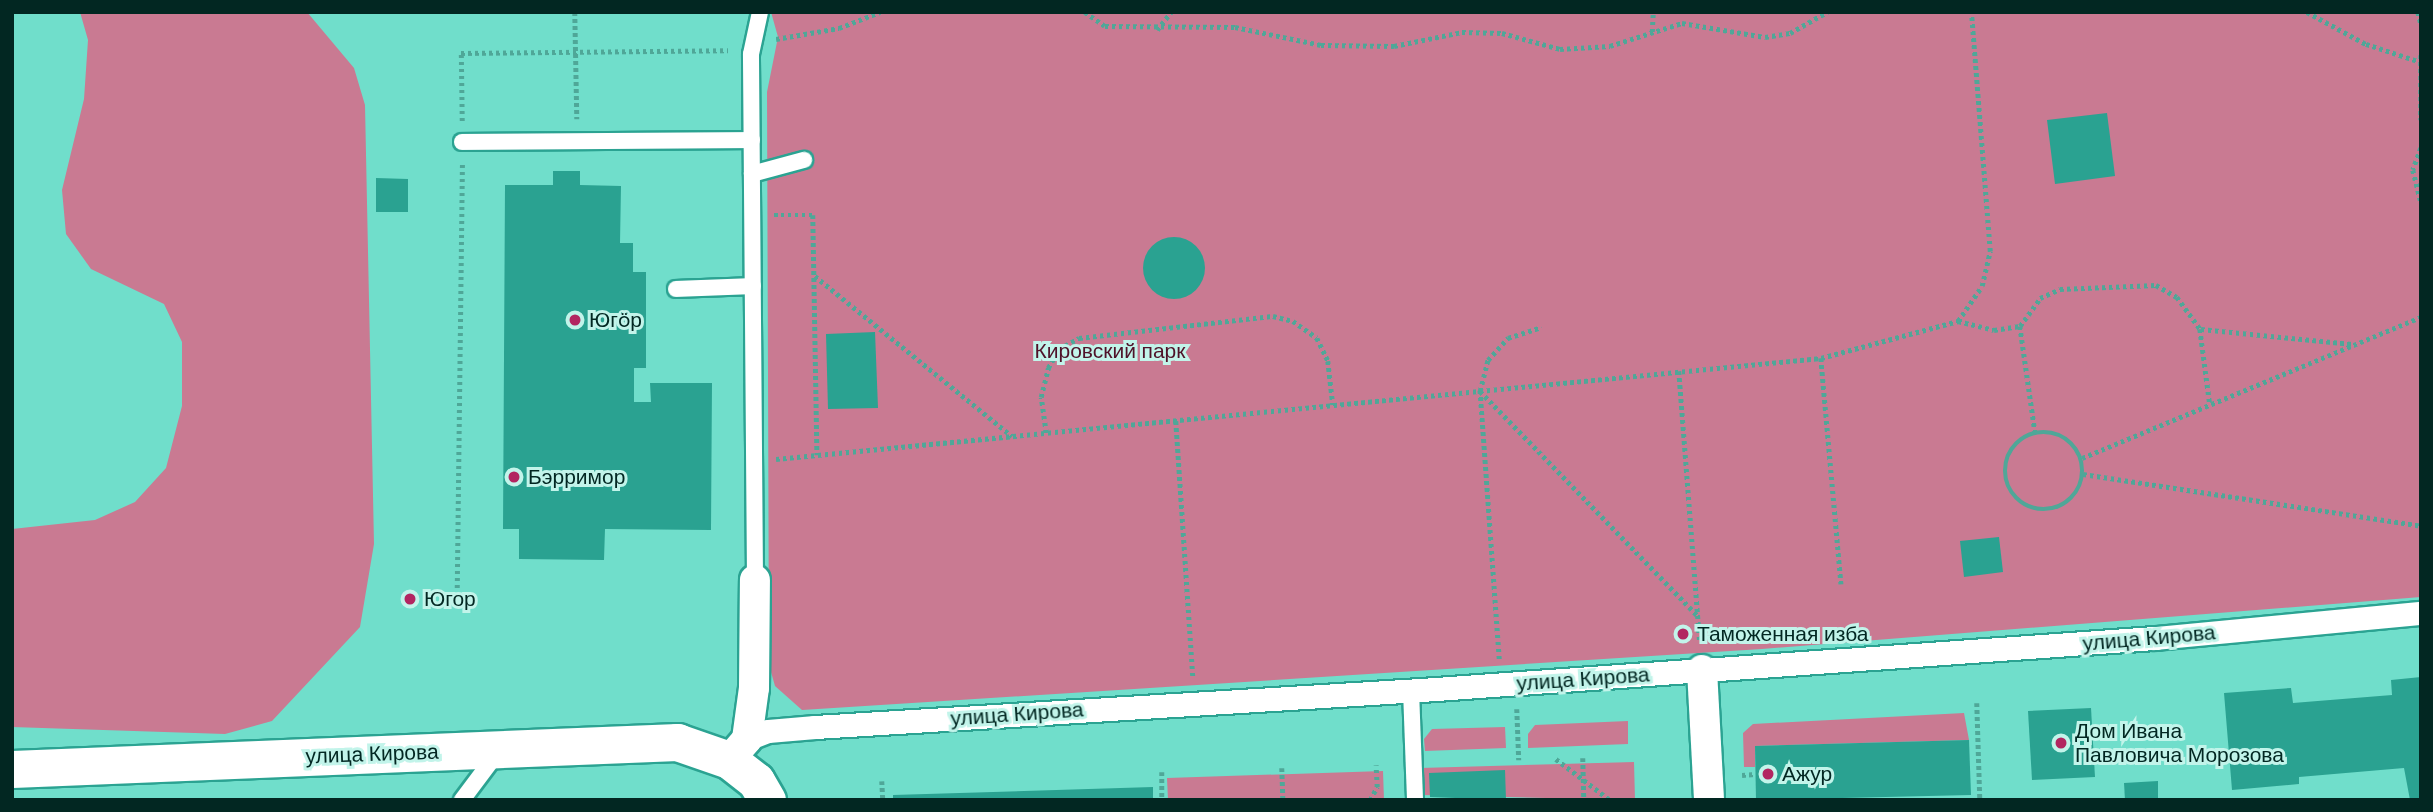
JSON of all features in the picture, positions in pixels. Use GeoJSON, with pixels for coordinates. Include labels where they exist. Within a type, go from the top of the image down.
{"type":"FeatureCollection","features":[{"type":"Feature","properties":{"kind":"street"},"geometry":{"type":"LineString","coordinates":[[755,580],[754,688],[738,750],[767,800]]}},
{"type":"Feature","properties":{"kind":"street","name":"улица Кирова"},"geometry":{"type":"LineString","coordinates":[[12,769],[677,742],[738,750],[768,731],[815,727],[1509,684],[1702,661],[2421,613]]}},
{"type":"Feature","properties":{"kind":"street"},"geometry":{"type":"LineString","coordinates":[[1702,661],[1709,800]]}},
{"type":"Feature","properties":{"kind":"lane"},"geometry":{"type":"LineString","coordinates":[[755,580],[752,140],[760,12]]}},
{"type":"Feature","properties":{"kind":"lane"},"geometry":{"type":"LineString","coordinates":[[462,142],[752,140]]}},
{"type":"Feature","properties":{"kind":"lane"},"geometry":{"type":"LineString","coordinates":[[752,174],[804,160]]}},
{"type":"Feature","properties":{"kind":"lane"},"geometry":{"type":"LineString","coordinates":[[676,289],[753,286]]}},
{"type":"Feature","properties":{"kind":"lane"},"geometry":{"type":"LineString","coordinates":[[1411,690],[1415,800]]}},
{"type":"Feature","properties":{"kind":"lane"},"geometry":{"type":"LineString","coordinates":[[462,800],[499,750]]}},
{"type":"Feature","properties":{"kind":"path"},"geometry":{"type":"LineString","coordinates":[[575,12],[577,141]]}},
{"type":"Feature","properties":{"kind":"path"},"geometry":{"type":"LineString","coordinates":[[457,589],[461,53],[756,48],[839,28],[880,12]]}},
{"type":"Feature","properties":{"kind":"path"},"geometry":{"type":"LineString","coordinates":[[1085,12],[1105,26],[1157,30],[1235,27],[1321,45],[1394,46],[1462,32],[1502,33],[1560,49],[1610,46],[1682,23],[1765,37],[1790,33],[1827,12]]}},
{"type":"Feature","properties":{"kind":"path"},"geometry":{"type":"LineString","coordinates":[[1157,30],[1171,12]]}},
{"type":"Feature","properties":{"kind":"path"},"geometry":{"type":"LineString","coordinates":[[1652,33],[1653,12]]}},
{"type":"Feature","properties":{"kind":"path"},"geometry":{"type":"LineString","coordinates":[[1958,321],[1982,286],[1990,251],[1971,12]]}},
{"type":"Feature","properties":{"kind":"path"},"geometry":{"type":"LineString","coordinates":[[2307,12],[2365,44],[2420,62]]}},
{"type":"Feature","properties":{"kind":"path"},"geometry":{"type":"LineString","coordinates":[[2418,12],[2421,24]]}},
{"type":"Feature","properties":{"kind":"path"},"geometry":{"type":"LineString","coordinates":[[2421,55],[2421,120]]}},
{"type":"Feature","properties":{"kind":"path"},"geometry":{"type":"LineString","coordinates":[[2421,148],[2413,170],[2421,204]]}},
{"type":"Feature","properties":{"kind":"path"},"geometry":{"type":"LineString","coordinates":[[2413,170],[2421,167]]}},
{"type":"Feature","properties":{"kind":"path"},"geometry":{"type":"LineString","coordinates":[[760,216],[813,215],[817,455]]}},
{"type":"Feature","properties":{"kind":"path"},"geometry":{"type":"LineString","coordinates":[[814,275],[1012,436]]}},
{"type":"Feature","properties":{"kind":"path"},"geometry":{"type":"LineString","coordinates":[[2035,432],[2021,326],[2040,299],[2060,289],[2156,285],[2177,297],[2200,329],[2210,404]]}},
{"type":"Feature","properties":{"kind":"path"},"geometry":{"type":"LineString","coordinates":[[1046,433],[1041,397],[1048,368],[1059,349],[1079,338],[1273,316],[1293,321],[1317,338],[1328,361],[1333,405]]}},
{"type":"Feature","properties":{"kind":"path"},"geometry":{"type":"LineString","coordinates":[[2082,458],[2421,317]]}},
{"type":"Feature","properties":{"kind":"path"},"geometry":{"type":"LineString","coordinates":[[775,460],[1821,358],[1958,321],[1994,330],[2021,326]]}},
{"type":"Feature","properties":{"kind":"path"},"geometry":{"type":"LineString","coordinates":[[1519,760],[1480,391],[1488,360],[1508,338],[1541,327]]}},
{"type":"Feature","properties":{"kind":"path"},"geometry":{"type":"LineString","coordinates":[[2200,329],[2353,344]]}},
{"type":"Feature","properties":{"kind":"path"},"geometry":{"type":"LineString","coordinates":[[1821,358],[1841,584]]}},
{"type":"Feature","properties":{"kind":"path"},"geometry":{"type":"LineString","coordinates":[[1679,372],[1702,661]]}},
{"type":"Feature","properties":{"kind":"path"},"geometry":{"type":"LineString","coordinates":[[1480,391],[1698,617]]}},
{"type":"Feature","properties":{"kind":"path"},"geometry":{"type":"LineString","coordinates":[[1176,421],[1192,673]]}},
{"type":"Feature","properties":{"kind":"path"},"geometry":{"type":"LineString","coordinates":[[2035,432],[2064,436],[2082,458],[2083,474],[2079,491],[2051,510],[2018,501],[2005,470],[2020,439],[2035,432]]}},
{"type":"Feature","properties":{"kind":"path"},"geometry":{"type":"LineString","coordinates":[[2083,474],[2421,526]]}},
{"type":"Feature","properties":{"kind":"path"},"geometry":{"type":"LineString","coordinates":[[1977,703],[1980,800]]}},
{"type":"Feature","properties":{"kind":"path"},"geometry":{"type":"LineString","coordinates":[[1583,758],[1584,800]]}},
{"type":"Feature","properties":{"kind":"path"},"geometry":{"type":"LineString","coordinates":[[1556,759],[1611,800]]}},
{"type":"Feature","properties":{"kind":"path"},"geometry":{"type":"LineString","coordinates":[[1370,800],[1377,787],[1376,765]]}},
{"type":"Feature","properties":{"kind":"path"},"geometry":{"type":"LineString","coordinates":[[1282,768],[1283,798]]}},
{"type":"Feature","properties":{"kind":"path"},"geometry":{"type":"LineString","coordinates":[[1162,772],[1163,800]]}},
{"type":"Feature","properties":{"kind":"path"},"geometry":{"type":"LineString","coordinates":[[1742,775],[1755,774]]}},
{"type":"Feature","properties":{"kind":"path"},"geometry":{"type":"LineString","coordinates":[[882,781],[883,800]]}},
{"type":"Feature","properties":{"kind":"path"},"geometry":{"type":"LineString","coordinates":[[1275,800],[1290,800]]}},
{"type":"Feature","properties":{"kind":"green space"},"geometry":{"type":"Polygon","coordinates":[[[80,12],[307,12],[354,68],[365,105],[374,544],[360,627],[272,721],[225,734],[12,727],[12,529],[95,520],[135,502],[166,468],[182,406],[182,342],[164,304],[91,269],[66,234],[62,190],[84,99],[88,40],[80,12]]]}},
{"type":"Feature","properties":{"kind":"green space","name":"Кировский парк"},"geometry":{"type":"Polygon","coordinates":[[[771,12],[2421,12],[2421,597],[1762,649],[802,710],[775,686],[769,665],[767,92],[778,37],[771,12]]]}},
{"type":"Feature","properties":{"kind":"green space"},"geometry":{"type":"Polygon","coordinates":[[[1964,713],[1969,740],[1755,746],[1755,767],[1744,767],[1743,733],[1753,724],[1964,713]]]}},
{"type":"Feature","properties":{"kind":"green space"},"geometry":{"type":"Polygon","coordinates":[[[1628,721],[1628,744],[1528,748],[1528,734],[1535,725],[1628,721]]]}},
{"type":"Feature","properties":{"kind":"green space"},"geometry":{"type":"Polygon","coordinates":[[[1505,727],[1506,748],[1425,751],[1424,739],[1432,729],[1505,727]]]}},
{"type":"Feature","properties":{"kind":"green space"},"geometry":{"type":"Polygon","coordinates":[[[1634,762],[1635,800],[1422,795],[1420,768],[1634,762]]]}},
{"type":"Feature","properties":{"kind":"green space"},"geometry":{"type":"Polygon","coordinates":[[[1383,771],[1384,800],[1168,800],[1167,778],[1383,771]]]}},
{"type":"Feature","properties":{"kind":"building"},"geometry":{"type":"Polygon","coordinates":[[[2107,113],[2115,176],[2055,184],[2047,120],[2107,113]]]}},
{"type":"Feature","properties":{"kind":"building","name":"Югöр"},"geometry":{"type":"Polygon","coordinates":[[[553,171],[580,171],[580,185],[621,186],[620,243],[633,243],[633,272],[646,272],[646,368],[634,368],[634,402],[651,402],[650,383],[712,383],[711,530],[605,529],[604,560],[519,559],[519,529],[503,529],[505,185],[553,185],[553,171]]]}},
{"type":"Feature","properties":{"kind":"building"},"geometry":{"type":"Polygon","coordinates":[[[376,178],[408,179],[408,212],[376,212],[376,178]]]}},
{"type":"Feature","properties":{"kind":"building"},"geometry":{"type":"Polygon","coordinates":[[[1168,237],[1180,237],[1196,246],[1203,256],[1203,280],[1196,290],[1180,299],[1168,299],[1157,294],[1148,285],[1143,274],[1143,262],[1148,251],[1157,242],[1168,237]]]}},
{"type":"Feature","properties":{"kind":"building"},"geometry":{"type":"Polygon","coordinates":[[[875,332],[878,408],[828,409],[826,334],[875,332]]]}},
{"type":"Feature","properties":{"kind":"building"},"geometry":{"type":"Polygon","coordinates":[[[1999,537],[2003,572],[1964,577],[1960,541],[1999,537]]]}},
{"type":"Feature","properties":{"kind":"building"},"geometry":{"type":"Polygon","coordinates":[[[2421,677],[2421,800],[2410,800],[2404,768],[2299,777],[2299,784],[2232,790],[2224,693],[2291,688],[2293,703],[2392,695],[2391,680],[2421,677]]]}},
{"type":"Feature","properties":{"kind":"building"},"geometry":{"type":"Polygon","coordinates":[[[2091,708],[2095,777],[2032,780],[2028,711],[2091,708]]]}},
{"type":"Feature","properties":{"kind":"building"},"geometry":{"type":"Polygon","coordinates":[[[1969,740],[1971,795],[1756,800],[1755,746],[1969,740]]]}},
{"type":"Feature","properties":{"kind":"building"},"geometry":{"type":"Polygon","coordinates":[[[1505,770],[1506,800],[1430,797],[1429,773],[1505,770]]]}},
{"type":"Feature","properties":{"kind":"building"},"geometry":{"type":"Polygon","coordinates":[[[2158,781],[2158,800],[2125,800],[2124,783],[2158,781]]]}},
{"type":"Feature","properties":{"kind":"building"},"geometry":{"type":"Polygon","coordinates":[[[1153,787],[1153,800],[893,800],[893,795],[1153,787]]]}},
{"type":"Feature","properties":{"kind":"place","name":"Югöр"},"geometry":{"type":"Point","coordinates":[575,320]}},
{"type":"Feature","properties":{"kind":"place","name":"Бэрримор"},"geometry":{"type":"Point","coordinates":[514,477]}},
{"type":"Feature","properties":{"kind":"place","name":"Югор"},"geometry":{"type":"Point","coordinates":[410,599]}},
{"type":"Feature","properties":{"kind":"place","name":"Таможенная изба"},"geometry":{"type":"Point","coordinates":[1683,634]}},
{"type":"Feature","properties":{"kind":"place","name":"Дом Ивана Павловича Морозова"},"geometry":{"type":"Point","coordinates":[2061,743]}},
{"type":"Feature","properties":{"kind":"place","name":"Ажур"},"geometry":{"type":"Point","coordinates":[1768,774]}}]}
